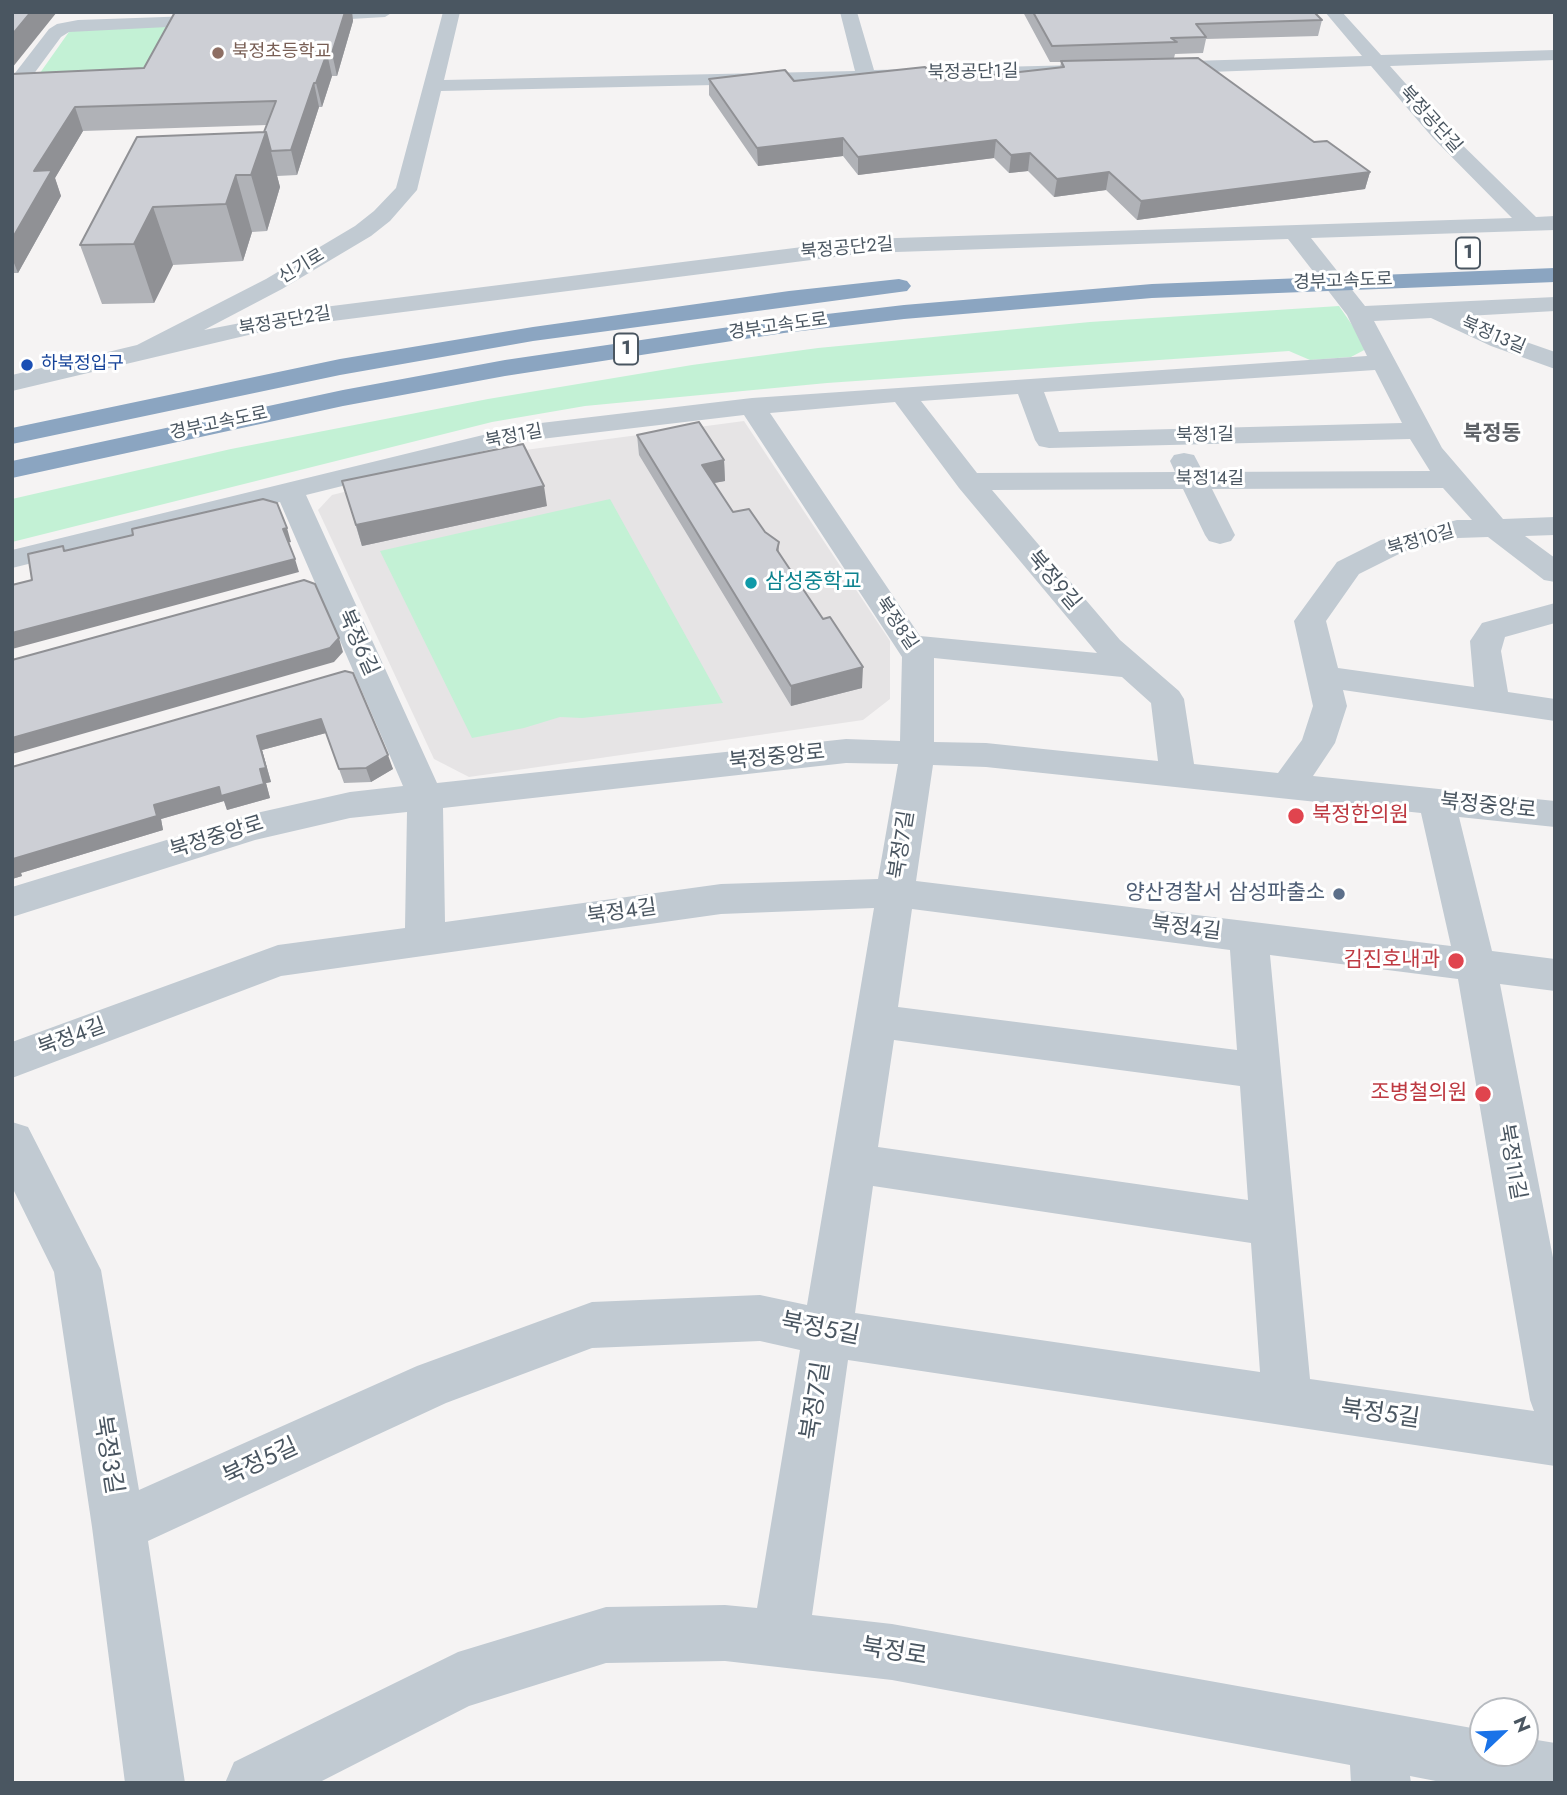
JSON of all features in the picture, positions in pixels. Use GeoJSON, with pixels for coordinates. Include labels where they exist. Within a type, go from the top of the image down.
{"type":"FeatureCollection","features":[{"type":"Feature","properties":{"kind":"highway","name":"경부고속도로"},"geometry":{"type":"LineString","coordinates":[[1283,258],[1343,256]]}},
{"type":"Feature","properties":{"kind":"highway","name":"경부고속도로"},"geometry":{"type":"LineString","coordinates":[[12,470],[343,398],[647,345],[904,312],[1248,285],[1555,275]]}},
{"type":"Feature","properties":{"kind":"highway","name":"경부고속도로"},"geometry":{"type":"LineString","coordinates":[[12,436],[340,367],[519,336],[789,298],[922,284]]}},
{"type":"Feature","properties":{"kind":"street"},"geometry":{"type":"LineString","coordinates":[[281,18],[384,12]]}},
{"type":"Feature","properties":{"kind":"street","name":"신기로"},"geometry":{"type":"LineString","coordinates":[[12,383],[146,350],[274,284],[363,231],[382,216],[406,190],[452,12]]}},
{"type":"Feature","properties":{"kind":"street"},"geometry":{"type":"LineString","coordinates":[[848,12],[866,75]]}},
{"type":"Feature","properties":{"kind":"street","name":"북정공단길"},"geometry":{"type":"LineString","coordinates":[[1333,12],[1440,134],[1531,224]]}},
{"type":"Feature","properties":{"kind":"street"},"geometry":{"type":"LineString","coordinates":[[12,90],[55,33],[63,28],[78,25],[241,19]]}},
{"type":"Feature","properties":{"kind":"street"},"geometry":{"type":"LineString","coordinates":[[1132,69],[1555,55]]}},
{"type":"Feature","properties":{"kind":"street","name":"북정공단1길"},"geometry":{"type":"LineString","coordinates":[[433,86],[1092,70]]}},
{"type":"Feature","properties":{"kind":"street","name":"북정공단2길"},"geometry":{"type":"LineString","coordinates":[[146,350],[324,314],[846,248],[909,243],[1555,223]]}},
{"type":"Feature","properties":{"kind":"street"},"geometry":{"type":"LineString","coordinates":[[1295,232],[1358,314],[1429,450],[1451,479],[1494,527],[1555,573]]}},
{"type":"Feature","properties":{"kind":"street","name":"북정13길"},"geometry":{"type":"LineString","coordinates":[[1358,314],[1555,304]]}},
{"type":"Feature","properties":{"kind":"street","name":"북정13길"},"geometry":{"type":"LineString","coordinates":[[1432,309],[1500,341],[1555,361]]}},
{"type":"Feature","properties":{"kind":"street","name":"북정1길"},"geometry":{"type":"LineString","coordinates":[[12,559],[524,433],[752,407],[902,394],[1385,362]]}},
{"type":"Feature","properties":{"kind":"street","name":"북정1길"},"geometry":{"type":"LineString","coordinates":[[1028,385],[1049,440],[1420,431]]}},
{"type":"Feature","properties":{"kind":"street","name":"북정9길"},"geometry":{"type":"LineString","coordinates":[[902,394],[969,482],[1109,647],[1167,699],[1178,775]]}},
{"type":"Feature","properties":{"kind":"street","name":"북정8길"},"geometry":{"type":"LineString","coordinates":[[752,407],[918,657],[918,753]]}},
{"type":"Feature","properties":{"kind":"street"},"geometry":{"type":"LineString","coordinates":[[1172,437],[1220,535]]}},
{"type":"Feature","properties":{"kind":"street","name":"북정14길"},"geometry":{"type":"LineString","coordinates":[[969,482],[1451,479]]}},
{"type":"Feature","properties":{"kind":"street","name":"북정6길"},"geometry":{"type":"LineString","coordinates":[[290,491],[315,581],[354,670],[425,795]]}},
{"type":"Feature","properties":{"kind":"street"},"geometry":{"type":"LineString","coordinates":[[1494,527],[1555,526]]}},
{"type":"Feature","properties":{"kind":"street","name":"북정10길"},"geometry":{"type":"LineString","coordinates":[[1287,786],[1318,743],[1330,706],[1310,621],[1348,568],[1392,546],[1457,529],[1494,527]]}},
{"type":"Feature","properties":{"kind":"street"},"geometry":{"type":"LineString","coordinates":[[1493,701],[1485,651],[1486,641],[1493,630],[1555,613]]}},
{"type":"Feature","properties":{"kind":"street"},"geometry":{"type":"LineString","coordinates":[[910,645],[1130,667]]}},
{"type":"Feature","properties":{"kind":"street"},"geometry":{"type":"LineString","coordinates":[[1325,677],[1555,710]]}},
{"type":"Feature","properties":{"kind":"street","name":"북정중앙로"},"geometry":{"type":"LineString","coordinates":[[12,902],[297,815],[425,795],[846,751],[986,755],[1555,814]]}},
{"type":"Feature","properties":{"kind":"street","name":"북정7길"},"geometry":{"type":"LineString","coordinates":[[780,1639],[918,753]]}},
{"type":"Feature","properties":{"kind":"street"},"geometry":{"type":"LineString","coordinates":[[425,795],[425,941]]}},
{"type":"Feature","properties":{"kind":"street","name":"북정11길"},"geometry":{"type":"LineString","coordinates":[[1437,802],[1476,966],[1555,1400]]}},
{"type":"Feature","properties":{"kind":"street","name":"북정4길"},"geometry":{"type":"LineString","coordinates":[[12,1060],[278,961],[721,899],[896,892],[1555,975]]}},
{"type":"Feature","properties":{"kind":"street","name":"북정4길"},"geometry":{"type":"LineString","coordinates":[[1249,937],[1287,1401]]}},
{"type":"Feature","properties":{"kind":"street"},"geometry":{"type":"LineString","coordinates":[[876,1021],[1260,1071]]}},
{"type":"Feature","properties":{"kind":"street","name":"북정3길"},"geometry":{"type":"LineString","coordinates":[[12,1142],[77,1270],[119,1527],[155,1783]]}},
{"type":"Feature","properties":{"kind":"street"},"geometry":{"type":"LineString","coordinates":[[854,1163],[1273,1225]]}},
{"type":"Feature","properties":{"kind":"street","name":"북정5길"},"geometry":{"type":"LineString","coordinates":[[119,1527],[435,1383],[592,1325],[760,1318],[828,1334],[1555,1440]]}},
{"type":"Feature","properties":{"kind":"street","name":"북정로"},"geometry":{"type":"LineString","coordinates":[[256,1783],[458,1681],[606,1635],[725,1633],[892,1652],[1379,1762],[1555,1773]]}},
{"type":"Feature","properties":{"kind":"shaded area"},"geometry":{"type":"Polygon","coordinates":[[[744,421],[890,641],[890,699],[863,720],[469,777],[434,759],[318,510],[332,495],[495,454],[744,421]]]}},
{"type":"Feature","properties":{"kind":"green space"},"geometry":{"type":"Polygon","coordinates":[[[170,26],[141,76],[35,80],[71,29],[170,26]]]}},
{"type":"Feature","properties":{"kind":"green space"},"geometry":{"type":"Polygon","coordinates":[[[1339,306],[1368,348],[1351,357],[1310,360],[1289,351],[827,383],[585,406],[492,422],[12,542],[12,499],[231,449],[488,399],[692,365],[818,348],[1090,322],[1339,306]]]}},
{"type":"Feature","properties":{"kind":"green space"},"geometry":{"type":"Polygon","coordinates":[[[610,499],[723,703],[582,718],[560,717],[524,728],[472,738],[380,551],[610,499]]]}},
{"type":"Feature","properties":{"kind":"building"},"geometry":{"type":"Polygon","coordinates":[[[12,12],[31,12],[12,35],[12,12]]]}},
{"type":"Feature","properties":{"kind":"building"},"geometry":{"type":"Polygon","coordinates":[[[175,12],[345,12],[332,53],[327,53],[314,83],[291,150],[271,151],[264,132],[276,101],[75,107],[34,171],[52,170],[12,239],[12,74],[144,68],[175,12]]]}},
{"type":"Feature","properties":{"kind":"building"},"geometry":{"type":"Polygon","coordinates":[[[1033,12],[1314,12],[1322,20],[1196,24],[1206,37],[1171,38],[1177,42],[1052,46],[1033,12]]]}},
{"type":"Feature","properties":{"kind":"building"},"geometry":{"type":"Polygon","coordinates":[[[1198,58],[1314,142],[1327,141],[1370,172],[1141,201],[1109,172],[1057,179],[1030,153],[1011,155],[996,140],[858,157],[843,138],[757,148],[709,79],[785,70],[794,81],[925,67],[939,81],[1064,67],[1061,61],[1198,58]]]}},
{"type":"Feature","properties":{"kind":"building"},"geometry":{"type":"Polygon","coordinates":[[[266,132],[251,175],[236,175],[226,204],[153,207],[134,244],[80,245],[137,137],[266,132]]]}},
{"type":"Feature","properties":{"kind":"building","name":"삼성중학교"},"geometry":{"type":"Polygon","coordinates":[[[699,422],[724,460],[702,465],[733,512],[749,509],[765,532],[779,542],[777,550],[823,619],[830,617],[863,667],[791,686],[637,435],[699,422]]]}},
{"type":"Feature","properties":{"kind":"building"},"geometry":{"type":"Polygon","coordinates":[[[523,444],[544,486],[356,525],[342,481],[523,444]]]}},
{"type":"Feature","properties":{"kind":"building"},"geometry":{"type":"Polygon","coordinates":[[[263,499],[277,503],[287,528],[283,529],[295,559],[12,633],[12,585],[32,580],[28,554],[63,546],[64,551],[133,535],[132,529],[263,499]]]}},
{"type":"Feature","properties":{"kind":"building"},"geometry":{"type":"Polygon","coordinates":[[[304,580],[315,584],[339,638],[330,648],[12,738],[12,660],[304,580]]]}},
{"type":"Feature","properties":{"kind":"building"},"geometry":{"type":"Polygon","coordinates":[[[345,671],[353,673],[388,755],[366,768],[339,769],[321,719],[257,736],[266,768],[260,769],[264,784],[221,796],[219,787],[154,805],[157,816],[13,859],[12,862],[12,767],[345,671]]]}},
{"type":"Feature","properties":{"kind":"place","name":"북정초등학교"},"geometry":{"type":"Point","coordinates":[218,53]}},
{"type":"Feature","properties":{"kind":"place","name":"하북정입구"},"geometry":{"type":"Point","coordinates":[27,365]}},
{"type":"Feature","properties":{"kind":"place","name":"삼성중학교"},"geometry":{"type":"Point","coordinates":[751,583]}},
{"type":"Feature","properties":{"kind":"place","name":"북정한의원"},"geometry":{"type":"Point","coordinates":[1296,816]}},
{"type":"Feature","properties":{"kind":"place","name":"양산경찰서 삼성파출소"},"geometry":{"type":"Point","coordinates":[1339,894]}},
{"type":"Feature","properties":{"kind":"place","name":"김진호내과"},"geometry":{"type":"Point","coordinates":[1456,961]}},
{"type":"Feature","properties":{"kind":"place","name":"조병철의원"},"geometry":{"type":"Point","coordinates":[1483,1094]}},
{"type":"Feature","properties":{"kind":"district","name":"북정동"},"geometry":{"type":"Point","coordinates":[1492,435]}}]}
